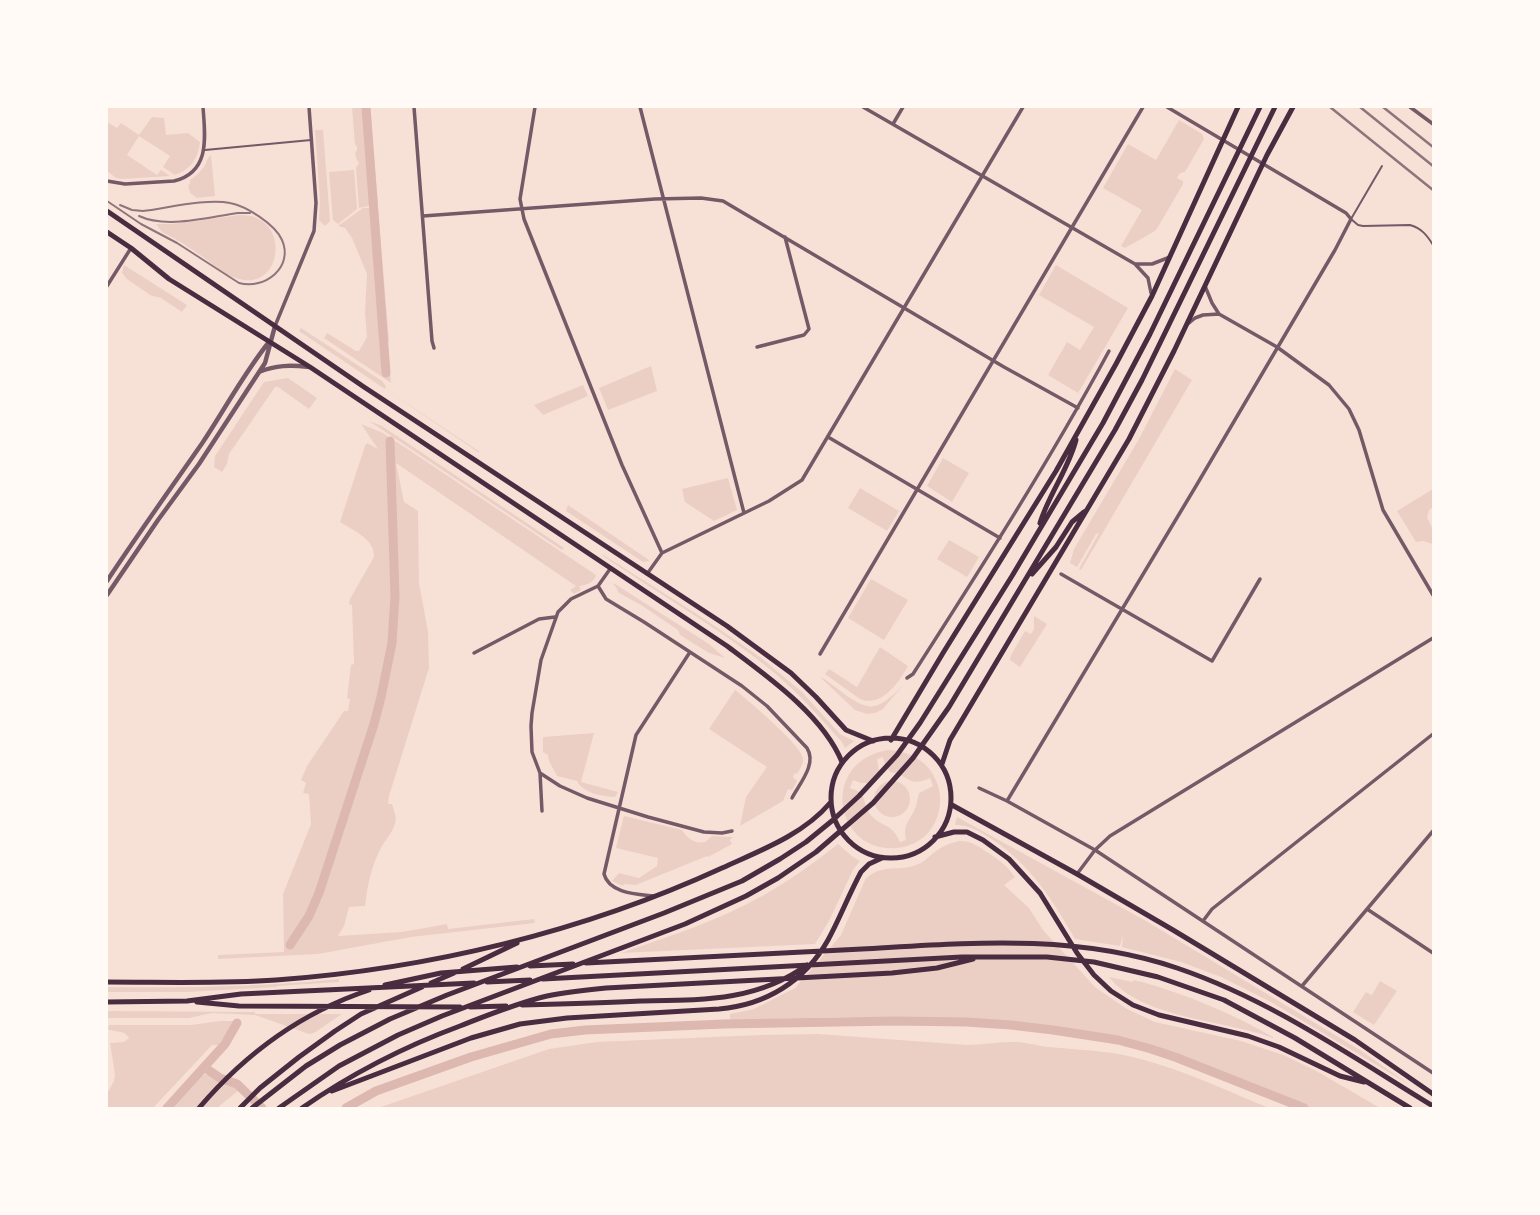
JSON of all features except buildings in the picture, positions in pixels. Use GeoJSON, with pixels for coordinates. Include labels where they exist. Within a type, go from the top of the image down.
{"type":"FeatureCollection","features":[{"type":"Feature","properties":{"kind":"main road"},"geometry":{"type":"LineString","coordinates":[[891,740],[1078,433],[1152,296],[1238,107]]}},
{"type":"Feature","properties":{"kind":"main road"},"geometry":{"type":"LineString","coordinates":[[252,1108],[306,1066],[390,1019],[705,897],[750,876],[789,853],[854,802],[897,755],[920,723],[1104,423],[1260,107]]}},
{"type":"Feature","properties":{"kind":"main road"},"geometry":{"type":"LineString","coordinates":[[279,1108],[340,1066],[398,1035],[453,1011],[699,918],[757,890],[822,848],[884,792],[939,722],[1108,442],[1142,380],[1275,107]]}},
{"type":"Feature","properties":{"kind":"main road"},"geometry":{"type":"LineString","coordinates":[[942,764],[950,740],[1129,439],[1293,107]]}},
{"type":"Feature","properties":{"kind":"main road"},"geometry":{"type":"LineString","coordinates":[[107,211],[364,387],[727,626],[791,673],[846,730],[873,741]]}},
{"type":"Feature","properties":{"kind":"main road"},"geometry":{"type":"LineString","coordinates":[[107,232],[169,279],[310,367],[727,646],[793,698],[827,733],[842,762]]}},
{"type":"Feature","properties":{"kind":"main road"},"geometry":{"type":"LineString","coordinates":[[1037,533],[1045,508],[1072,457],[1078,433]]}},
{"type":"Feature","properties":{"kind":"main road"},"geometry":{"type":"LineString","coordinates":[[1023,584],[1056,547],[1072,522],[1090,507]]}},
{"type":"Feature","properties":{"kind":"main road"},"geometry":{"type":"LineString","coordinates":[[935,837],[952,805],[951,784],[942,764],[930,751],[905,741],[873,741],[856,749],[842,762],[832,781],[830,803],[836,824],[852,844],[862,851],[882,858],[910,855],[935,837],[967,832],[1009,859],[1028,877],[1077,953],[1111,991],[1159,1015],[1248,1037],[1279,1047],[1340,1076],[1370,1083]]}},
{"type":"Feature","properties":{"kind":"main road"},"geometry":{"type":"LineString","coordinates":[[107,982],[253,981],[340,974],[405,964],[522,939],[570,926],[696,880],[768,847],[820,815],[830,803]]}},
{"type":"Feature","properties":{"kind":"main road"},"geometry":{"type":"LineString","coordinates":[[952,805],[1077,874],[1355,1040],[1433,1094]]}},
{"type":"Feature","properties":{"kind":"main road"},"geometry":{"type":"LineString","coordinates":[[314,1100],[450,1045],[520,1024],[566,1018],[719,1009],[750,1004],[781,990],[807,969],[827,942],[861,872],[869,864],[882,858]]}},
{"type":"Feature","properties":{"kind":"main road"},"geometry":{"type":"LineString","coordinates":[[241,1106],[299,1057],[361,1014],[522,939]]}},
{"type":"Feature","properties":{"kind":"main road"},"geometry":{"type":"LineString","coordinates":[[198,1108],[238,1066],[280,1032],[332,1004],[405,979],[478,969],[992,943],[1068,945],[1110,951],[1174,967],[1214,981],[1301,1026],[1433,1106]]}},
{"type":"Feature","properties":{"kind":"main road"},"geometry":{"type":"LineString","coordinates":[[302,1108],[391,1055],[513,1005],[545,996],[581,990],[867,975],[937,968],[982,957]]}},
{"type":"Feature","properties":{"kind":"main road"},"geometry":{"type":"LineString","coordinates":[[187,1001],[241,994],[928,958],[1047,957],[1094,962],[1125,969],[1186,985],[1224,1000],[1284,1032],[1410,1108]]}},
{"type":"Feature","properties":{"kind":"main road"},"geometry":{"type":"LineString","coordinates":[[107,1002],[187,1001],[239,1006],[432,1007],[707,999],[741,995],[775,983],[814,959]]}},
{"type":"Feature","properties":{"kind":"street"},"geometry":{"type":"LineString","coordinates":[[107,181],[129,184],[174,181],[185,177],[194,170],[204,150],[203,107]]}},
{"type":"Feature","properties":{"kind":"street"},"geometry":{"type":"LineString","coordinates":[[107,595],[192,474],[267,358],[275,326],[314,231],[316,202],[309,107]]}},
{"type":"Feature","properties":{"kind":"street"},"geometry":{"type":"LineString","coordinates":[[414,107],[434,348]]}},
{"type":"Feature","properties":{"kind":"street"},"geometry":{"type":"LineString","coordinates":[[535,107],[520,199],[521,210],[622,465],[662,553]]}},
{"type":"Feature","properties":{"kind":"street"},"geometry":{"type":"LineString","coordinates":[[640,107],[744,513]]}},
{"type":"Feature","properties":{"kind":"street"},"geometry":{"type":"LineString","coordinates":[[863,107],[1135,264],[1148,278],[1152,296]]}},
{"type":"Feature","properties":{"kind":"street"},"geometry":{"type":"LineString","coordinates":[[893,124],[903,107]]}},
{"type":"Feature","properties":{"kind":"street"},"geometry":{"type":"LineString","coordinates":[[648,574],[662,553],[781,494],[802,480],[1023,107]]}},
{"type":"Feature","properties":{"kind":"street"},"geometry":{"type":"LineString","coordinates":[[820,654],[1143,107]]}},
{"type":"Feature","properties":{"kind":"street"},"geometry":{"type":"LineString","coordinates":[[1007,801],[1351,219],[1346,213],[1167,107]]}},
{"type":"Feature","properties":{"kind":"street"},"geometry":{"type":"LineString","coordinates":[[1410,107],[1433,124]]}},
{"type":"Feature","properties":{"kind":"street"},"geometry":{"type":"LineString","coordinates":[[423,216],[664,199],[718,200],[730,204],[993,361],[1078,408]]}},
{"type":"Feature","properties":{"kind":"street"},"geometry":{"type":"LineString","coordinates":[[757,347],[804,335],[809,329],[785,237]]}},
{"type":"Feature","properties":{"kind":"street"},"geometry":{"type":"LineString","coordinates":[[107,286],[131,248]]}},
{"type":"Feature","properties":{"kind":"street"},"geometry":{"type":"LineString","coordinates":[[1135,264],[1152,264],[1170,257]]}},
{"type":"Feature","properties":{"kind":"street"},"geometry":{"type":"LineString","coordinates":[[1205,286],[1219,314]]}},
{"type":"Feature","properties":{"kind":"street"},"geometry":{"type":"LineString","coordinates":[[1186,327],[1195,318],[1219,314],[1277,347],[1329,385],[1349,410],[1359,430],[1383,510],[1433,594]]}},
{"type":"Feature","properties":{"kind":"street"},"geometry":{"type":"LineString","coordinates":[[107,581],[270,342]]}},
{"type":"Feature","properties":{"kind":"street"},"geometry":{"type":"LineString","coordinates":[[907,678],[913,674],[1000,538],[1110,351]]}},
{"type":"Feature","properties":{"kind":"street"},"geometry":{"type":"LineString","coordinates":[[258,372],[284,365],[310,367]]}},
{"type":"Feature","properties":{"kind":"street"},"geometry":{"type":"LineString","coordinates":[[828,437],[1000,538]]}},
{"type":"Feature","properties":{"kind":"street"},"geometry":{"type":"LineString","coordinates":[[542,811],[540,773],[532,752],[531,713],[541,660],[555,617],[568,601],[598,586],[611,569]]}},
{"type":"Feature","properties":{"kind":"street"},"geometry":{"type":"LineString","coordinates":[[1061,574],[1212,661],[1259,579]]}},
{"type":"Feature","properties":{"kind":"street"},"geometry":{"type":"LineString","coordinates":[[598,586],[606,599],[753,694],[781,720],[809,751],[810,763],[792,798]]}},
{"type":"Feature","properties":{"kind":"street"},"geometry":{"type":"LineString","coordinates":[[474,653],[539,619],[555,617]]}},
{"type":"Feature","properties":{"kind":"street"},"geometry":{"type":"LineString","coordinates":[[1077,874],[1095,850],[1110,836],[1433,638]]}},
{"type":"Feature","properties":{"kind":"street"},"geometry":{"type":"LineString","coordinates":[[655,896],[627,892],[607,882],[604,874],[636,735],[690,652]]}},
{"type":"Feature","properties":{"kind":"street"},"geometry":{"type":"LineString","coordinates":[[1203,920],[1212,909],[1433,734]]}},
{"type":"Feature","properties":{"kind":"street"},"geometry":{"type":"LineString","coordinates":[[540,773],[587,798],[620,808],[704,832],[732,831]]}},
{"type":"Feature","properties":{"kind":"street"},"geometry":{"type":"LineString","coordinates":[[979,788],[1095,850],[1433,1073]]}},
{"type":"Feature","properties":{"kind":"street"},"geometry":{"type":"LineString","coordinates":[[1302,986],[1433,831]]}},
{"type":"Feature","properties":{"kind":"street"},"geometry":{"type":"LineString","coordinates":[[1367,909],[1433,953]]}},
{"type":"Feature","properties":{"kind":"lane"},"geometry":{"type":"LineString","coordinates":[[204,150],[311,140]]}},
{"type":"Feature","properties":{"kind":"lane"},"geometry":{"type":"LineString","coordinates":[[1382,166],[1351,219],[1363,226],[1410,225],[1416,227],[1433,244]]}},
{"type":"Feature","properties":{"kind":"shaded area"},"geometry":{"type":"Polygon","coordinates":[[[352,107],[370,107],[378,204],[359,208],[356,168],[359,163],[355,152],[357,147],[352,107]]]}},
{"type":"Feature","properties":{"kind":"shaded area"},"geometry":{"type":"Polygon","coordinates":[[[152,117],[164,118],[166,135],[188,133],[200,142],[198,153],[185,170],[175,175],[163,167],[170,156],[139,136],[127,155],[157,175],[161,170],[170,176],[116,178],[107,171],[107,122],[117,128],[121,123],[139,135],[152,117]]]}},
{"type":"Feature","properties":{"kind":"shaded area"},"geometry":{"type":"Polygon","coordinates":[[[1179,120],[1202,134],[1204,139],[1185,172],[1180,173],[1177,178],[1183,181],[1183,184],[1158,227],[1125,248],[1121,246],[1142,210],[1103,188],[1128,144],[1156,160],[1179,120]]]}},
{"type":"Feature","properties":{"kind":"shaded area"},"geometry":{"type":"Polygon","coordinates":[[[315,130],[323,130],[330,221],[325,226],[319,220],[315,130]]]}},
{"type":"Feature","properties":{"kind":"shaded area"},"geometry":{"type":"Polygon","coordinates":[[[211,155],[215,196],[197,198],[190,193],[188,185],[211,155]]]}},
{"type":"Feature","properties":{"kind":"shaded area"},"geometry":{"type":"Polygon","coordinates":[[[354,170],[357,209],[338,224],[333,220],[329,172],[354,170]]]}},
{"type":"Feature","properties":{"kind":"shaded area"},"geometry":{"type":"Polygon","coordinates":[[[378,207],[391,383],[324,338],[327,333],[359,351],[367,337],[367,274],[352,238],[345,228],[338,226],[363,208],[378,207]]]}},
{"type":"Feature","properties":{"kind":"shaded area"},"geometry":{"type":"Polygon","coordinates":[[[240,215],[257,218],[268,227],[274,239],[276,253],[272,265],[264,275],[252,280],[226,274],[183,243],[162,232],[156,224],[172,224],[240,215]]]}},
{"type":"Feature","properties":{"kind":"shaded area"},"geometry":{"type":"Polygon","coordinates":[[[124,265],[187,305],[182,312],[127,279],[122,273],[124,265]]]}},
{"type":"Feature","properties":{"kind":"shaded area"},"geometry":{"type":"Polygon","coordinates":[[[1056,265],[1128,308],[1078,393],[1048,375],[1067,342],[1080,350],[1094,327],[1039,295],[1056,265]]]}},
{"type":"Feature","properties":{"kind":"shaded area"},"geometry":{"type":"Polygon","coordinates":[[[301,328],[382,381],[385,389],[480,452],[478,452],[299,331],[301,328]]]}},
{"type":"Feature","properties":{"kind":"shaded area"},"geometry":{"type":"Polygon","coordinates":[[[651,366],[657,391],[608,410],[599,388],[651,366]]]}},
{"type":"Feature","properties":{"kind":"shaded area"},"geometry":{"type":"Polygon","coordinates":[[[1175,369],[1192,380],[1081,570],[1079,569],[1099,533],[1077,567],[1070,563],[1074,549],[1139,439],[1175,369]]]}},
{"type":"Feature","properties":{"kind":"shaded area"},"geometry":{"type":"Polygon","coordinates":[[[288,378],[317,398],[309,409],[275,387],[229,454],[222,472],[214,467],[215,456],[264,382],[288,378]]]}},
{"type":"Feature","properties":{"kind":"shaded area"},"geometry":{"type":"Polygon","coordinates":[[[583,385],[588,396],[543,415],[534,405],[583,385]]]}},
{"type":"Feature","properties":{"kind":"shaded area"},"geometry":{"type":"Polygon","coordinates":[[[369,421],[382,426],[564,548],[562,550],[369,421]]]}},
{"type":"Feature","properties":{"kind":"shaded area"},"geometry":{"type":"Polygon","coordinates":[[[361,424],[381,432],[406,448],[596,575],[594,580],[579,586],[581,590],[574,594],[570,590],[576,586],[396,463],[404,502],[418,511],[419,583],[428,632],[429,668],[389,796],[388,804],[392,804],[395,823],[375,861],[365,906],[349,907],[338,936],[402,932],[447,924],[448,929],[534,919],[535,923],[411,937],[318,954],[218,959],[218,955],[284,952],[283,894],[311,824],[309,794],[303,793],[306,783],[301,780],[307,766],[344,711],[348,711],[351,665],[354,664],[352,605],[349,604],[374,557],[367,540],[340,522],[365,446],[367,443],[378,449],[361,424]]]}},
{"type":"Feature","properties":{"kind":"shaded area"},"geometry":{"type":"Polygon","coordinates":[[[943,458],[969,473],[952,502],[927,486],[943,458]]]}},
{"type":"Feature","properties":{"kind":"shaded area"},"geometry":{"type":"Polygon","coordinates":[[[728,478],[737,510],[714,521],[685,502],[682,489],[728,478]]]}},
{"type":"Feature","properties":{"kind":"shaded area"},"geometry":{"type":"Polygon","coordinates":[[[860,488],[899,511],[887,531],[848,508],[860,488]]]}},
{"type":"Feature","properties":{"kind":"shaded area"},"geometry":{"type":"Polygon","coordinates":[[[1433,489],[1433,507],[1427,517],[1433,530],[1433,544],[1416,542],[1397,511],[1433,489]]]}},
{"type":"Feature","properties":{"kind":"shaded area"},"geometry":{"type":"Polygon","coordinates":[[[568,505],[649,561],[643,562],[566,511],[568,505]]]}},
{"type":"Feature","properties":{"kind":"shaded area"},"geometry":{"type":"Polygon","coordinates":[[[949,540],[979,557],[967,577],[937,559],[949,540]]]}},
{"type":"Feature","properties":{"kind":"shaded area"},"geometry":{"type":"Polygon","coordinates":[[[602,554],[760,657],[802,692],[840,734],[854,741],[845,748],[808,705],[771,670],[602,554]]]}},
{"type":"Feature","properties":{"kind":"shaded area"},"geometry":{"type":"Polygon","coordinates":[[[871,579],[908,600],[884,640],[848,618],[871,579]]]}},
{"type":"Feature","properties":{"kind":"shaded area"},"geometry":{"type":"Polygon","coordinates":[[[612,583],[709,644],[725,658],[709,653],[680,635],[678,630],[619,593],[612,583]]]}},
{"type":"Feature","properties":{"kind":"shaded area"},"geometry":{"type":"Polygon","coordinates":[[[1034,616],[1047,624],[1020,667],[1010,660],[1011,655],[1025,631],[1031,634],[1034,629],[1034,616]]]}},
{"type":"Feature","properties":{"kind":"shaded area"},"geometry":{"type":"Polygon","coordinates":[[[880,647],[908,666],[895,686],[876,700],[860,699],[825,674],[829,669],[857,687],[880,647]]]}},
{"type":"Feature","properties":{"kind":"shaded area"},"geometry":{"type":"Polygon","coordinates":[[[820,677],[856,702],[871,706],[885,701],[903,685],[883,709],[867,714],[855,710],[820,677]]]}},
{"type":"Feature","properties":{"kind":"shaded area"},"geometry":{"type":"Polygon","coordinates":[[[735,690],[784,733],[803,758],[797,774],[793,777],[797,781],[792,790],[788,789],[783,801],[740,826],[746,797],[767,767],[709,729],[735,690]]]}},
{"type":"Feature","properties":{"kind":"shaded area"},"geometry":{"type":"Polygon","coordinates":[[[594,733],[581,782],[618,792],[615,797],[593,793],[577,781],[557,776],[548,755],[543,752],[543,737],[594,733]]]}},
{"type":"Feature","properties":{"kind":"shaded area"},"geometry":{"type":"Polygon","coordinates":[[[888,750],[910,755],[926,766],[936,781],[940,798],[938,815],[930,831],[916,842],[897,848],[876,846],[860,837],[848,823],[843,806],[844,788],[851,771],[866,758],[888,750]],[[883,757],[877,759],[879,771],[869,783],[853,780],[850,788],[860,793],[870,814],[893,831],[900,842],[906,840],[906,827],[919,793],[933,786],[930,778],[913,781],[890,772],[883,757]]]}},
{"type":"Feature","properties":{"kind":"shaded area"},"geometry":{"type":"Polygon","coordinates":[[[892,781],[904,787],[910,799],[904,811],[892,817],[880,811],[874,799],[880,787],[892,781]]]}},
{"type":"Feature","properties":{"kind":"shaded area"},"geometry":{"type":"Polygon","coordinates":[[[624,816],[682,830],[689,838],[698,842],[705,842],[712,836],[733,837],[730,840],[732,844],[708,857],[636,885],[623,886],[612,881],[619,873],[639,878],[657,866],[658,858],[616,848],[624,816]]]}},
{"type":"Feature","properties":{"kind":"shaded area"},"geometry":{"type":"Polygon","coordinates":[[[957,817],[1146,921],[1360,1050],[1410,1085],[1271,1002],[1221,977],[1181,962],[1122,947],[1123,935],[1120,946],[1075,939],[1049,896],[1017,859],[986,835],[969,827],[955,825],[957,817]]]}},
{"type":"Feature","properties":{"kind":"shaded area"},"geometry":{"type":"Polygon","coordinates":[[[959,841],[976,845],[1006,866],[1015,877],[1004,885],[1029,908],[1043,930],[1095,987],[1127,1009],[1155,1022],[1241,1041],[1286,1056],[1380,1108],[1310,1108],[1137,1042],[1046,1025],[928,1018],[730,1020],[730,1014],[754,1009],[795,988],[841,935],[865,880],[871,875],[877,871],[916,865],[941,848],[959,841]]]}},
{"type":"Feature","properties":{"kind":"shaded area"},"geometry":{"type":"Polygon","coordinates":[[[838,844],[860,861],[815,944],[621,953],[692,928],[745,905],[792,878],[838,844]]]}},
{"type":"Feature","properties":{"kind":"shaded area"},"geometry":{"type":"Polygon","coordinates":[[[1109,977],[1142,982],[1193,999],[1225,1012],[1273,1038],[1163,1010],[1124,991],[1109,977]]]}},
{"type":"Feature","properties":{"kind":"shaded area"},"geometry":{"type":"Polygon","coordinates":[[[339,979],[339,982],[277,987],[187,992],[107,992],[107,987],[281,984],[339,979]]]}},
{"type":"Feature","properties":{"kind":"shaded area"},"geometry":{"type":"Polygon","coordinates":[[[1380,981],[1397,991],[1374,1025],[1353,1012],[1366,992],[1372,995],[1380,981]]]}},
{"type":"Feature","properties":{"kind":"shaded area"},"geometry":{"type":"Polygon","coordinates":[[[107,1011],[342,1014],[309,1034],[255,1015],[212,1013],[189,1018],[107,1018],[107,1011]]]}},
{"type":"Feature","properties":{"kind":"shaded area"},"geometry":{"type":"Polygon","coordinates":[[[234,1021],[218,1045],[212,1045],[153,1108],[107,1108],[107,1094],[115,1075],[110,1043],[124,1042],[129,1038],[125,1033],[108,1029],[109,1025],[191,1025],[234,1021]]]}},
{"type":"Feature","properties":{"kind":"shaded area"},"geometry":{"type":"Polygon","coordinates":[[[818,1034],[968,1045],[1016,1042],[1112,1053],[1153,1062],[1269,1108],[378,1108],[549,1049],[597,1042],[818,1034]]]}},
{"type":"Feature","properties":{"kind":"shaded area"},"geometry":{"type":"Polygon","coordinates":[[[201,1074],[221,1079],[239,1090],[217,1108],[173,1108],[201,1074]]]}},
{"type":"Feature","properties":{"kind":"waterway"},"geometry":{"type":"LineString","coordinates":[[366,107],[386,373]]}},
{"type":"Feature","properties":{"kind":"waterway"},"geometry":{"type":"LineString","coordinates":[[290,945],[309,916],[319,893],[374,724],[392,643],[395,596],[390,441]]}},
{"type":"Feature","properties":{"kind":"waterway"},"geometry":{"type":"LineString","coordinates":[[346,1108],[376,1091],[471,1057],[551,1034],[724,1024],[895,1021],[1011,1025],[1118,1040],[1175,1057],[1304,1108]]}},
{"type":"Feature","properties":{"kind":"waterway"},"geometry":{"type":"LineString","coordinates":[[167,1108],[225,1044],[237,1023]]}},
{"type":"Feature","properties":{"kind":"waterway"},"geometry":{"type":"LineString","coordinates":[[204,1067],[220,1078],[237,1084],[262,1108]]}},
{"type":"Feature","properties":{"kind":"tram line"},"geometry":{"type":"LineString","coordinates":[[107,201],[239,283],[267,280],[281,267],[284,259],[282,240],[273,228],[252,212],[237,205],[210,202],[143,211],[120,205]]}},
{"type":"Feature","properties":{"kind":"tram line"},"geometry":{"type":"LineString","coordinates":[[139,216],[150,220],[175,222],[250,213]]}},
{"type":"Feature","properties":{"kind":"railway"},"geometry":{"type":"LineString","coordinates":[[1330,107],[1433,190]]}},
{"type":"Feature","properties":{"kind":"railway"},"geometry":{"type":"LineString","coordinates":[[1360,107],[1433,166]]}},
{"type":"Feature","properties":{"kind":"railway"},"geometry":{"type":"LineString","coordinates":[[1383,107],[1433,147]]}}]}
